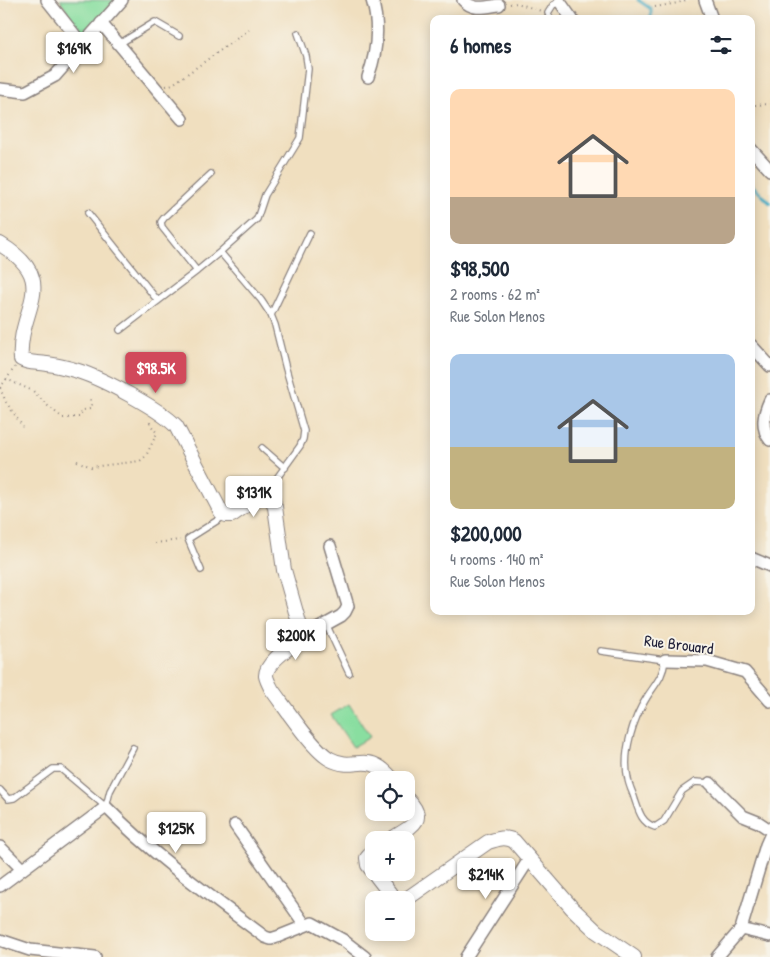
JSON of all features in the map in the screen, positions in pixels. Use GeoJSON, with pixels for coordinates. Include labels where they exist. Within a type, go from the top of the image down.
{"type":"FeatureCollection","features":[{"type":"Feature","properties":{"kind":"street"},"geometry":{"type":"LineString","coordinates":[[47,0],[82,44]]}},
{"type":"Feature","properties":{"kind":"street"},"geometry":{"type":"LineString","coordinates":[[0,89],[25,92],[55,76],[122,0]]}},
{"type":"Feature","properties":{"kind":"street"},"geometry":{"type":"LineString","coordinates":[[368,77],[375,57],[377,31],[372,0]]}},
{"type":"Feature","properties":{"kind":"street"},"geometry":{"type":"LineString","coordinates":[[463,0],[468,6],[479,8],[499,5]]}},
{"type":"Feature","properties":{"kind":"street"},"geometry":{"type":"LineString","coordinates":[[705,0],[711,15]]}},
{"type":"Feature","properties":{"kind":"street"},"geometry":{"type":"LineString","coordinates":[[560,2],[569,15]]}},
{"type":"Feature","properties":{"kind":"street"},"geometry":{"type":"LineString","coordinates":[[101,23],[182,119]]}},
{"type":"Feature","properties":{"kind":"street"},"geometry":{"type":"LineString","coordinates":[[755,153],[770,170]]}},
{"type":"Feature","properties":{"kind":"street"},"geometry":{"type":"LineString","coordinates":[[0,244],[28,266],[33,280],[34,293],[24,328],[21,359],[26,362],[47,364],[78,371],[114,387],[168,417],[176,426],[221,512],[226,515],[232,515],[269,489],[275,507],[284,570],[303,637]]}},
{"type":"Feature","properties":{"kind":"street"},"geometry":{"type":"LineString","coordinates":[[755,349],[770,366]]}},
{"type":"Feature","properties":{"kind":"street"},"geometry":{"type":"LineString","coordinates":[[770,400],[764,418],[764,427],[770,440]]}},
{"type":"Feature","properties":{"kind":"street"},"geometry":{"type":"LineString","coordinates":[[330,546],[348,606],[346,612],[303,637],[270,663],[266,674],[272,690],[315,746],[327,758],[335,762],[347,764],[364,762],[376,764],[383,771]]}},
{"type":"Feature","properties":{"kind":"street"},"geometry":{"type":"LineString","coordinates":[[755,560],[770,566]]}},
{"type":"Feature","properties":{"kind":"street","name":"Rue Brouard"},"geometry":{"type":"LineString","coordinates":[[665,660],[707,661],[745,672],[770,701]]}},
{"type":"Feature","properties":{"kind":"street"},"geometry":{"type":"LineString","coordinates":[[710,783],[743,816],[770,830]]}},
{"type":"Feature","properties":{"kind":"street"},"geometry":{"type":"LineString","coordinates":[[0,886],[106,807],[124,826],[171,866],[265,937],[271,939],[312,923],[323,928],[365,957]]}},
{"type":"Feature","properties":{"kind":"street"},"geometry":{"type":"LineString","coordinates":[[404,831],[416,820],[418,816],[415,810]]}},
{"type":"Feature","properties":{"kind":"street"},"geometry":{"type":"LineString","coordinates":[[235,825],[305,925]]}},
{"type":"Feature","properties":{"kind":"street"},"geometry":{"type":"LineString","coordinates":[[717,957],[742,930],[770,836]]}},
{"type":"Feature","properties":{"kind":"street"},"geometry":{"type":"LineString","coordinates":[[415,893],[488,842],[499,838],[508,838],[514,840],[572,908],[596,931],[634,957]]}},
{"type":"Feature","properties":{"kind":"street"},"geometry":{"type":"LineString","coordinates":[[0,847],[22,869]]}},
{"type":"Feature","properties":{"kind":"street"},"geometry":{"type":"LineString","coordinates":[[466,957],[530,858]]}},
{"type":"Feature","properties":{"kind":"street"},"geometry":{"type":"LineString","coordinates":[[380,881],[388,891]]}},
{"type":"Feature","properties":{"kind":"street"},"geometry":{"type":"LineString","coordinates":[[742,930],[770,936]]}},
{"type":"Feature","properties":{"kind":"street"},"geometry":{"type":"LineString","coordinates":[[0,940],[30,950],[95,957]]}},
{"type":"Feature","properties":{"kind":"lane"},"geometry":{"type":"LineString","coordinates":[[549,15],[553,5],[560,2]]}},
{"type":"Feature","properties":{"kind":"lane"},"geometry":{"type":"LineString","coordinates":[[119,44],[155,22],[179,36]]}},
{"type":"Feature","properties":{"kind":"lane"},"geometry":{"type":"LineString","coordinates":[[120,330],[220,252],[257,219],[265,195],[300,138],[308,68],[298,33]]}},
{"type":"Feature","properties":{"kind":"lane"},"geometry":{"type":"LineString","coordinates":[[197,270],[162,227],[161,222],[212,174]]}},
{"type":"Feature","properties":{"kind":"lane"},"geometry":{"type":"LineString","coordinates":[[88,213],[158,301]]}},
{"type":"Feature","properties":{"kind":"lane"},"geometry":{"type":"LineString","coordinates":[[271,315],[310,233]]}},
{"type":"Feature","properties":{"kind":"lane"},"geometry":{"type":"LineString","coordinates":[[220,252],[261,300],[276,325],[286,369],[304,431],[300,446],[269,489]]}},
{"type":"Feature","properties":{"kind":"lane"},"geometry":{"type":"LineString","coordinates":[[262,448],[285,468]]}},
{"type":"Feature","properties":{"kind":"lane"},"geometry":{"type":"LineString","coordinates":[[201,570],[188,539],[226,515]]}},
{"type":"Feature","properties":{"kind":"lane"},"geometry":{"type":"LineString","coordinates":[[326,624],[349,674]]}},
{"type":"Feature","properties":{"kind":"lane","name":"Rue Brouard"},"geometry":{"type":"LineString","coordinates":[[601,651],[665,660]]}},
{"type":"Feature","properties":{"kind":"lane"},"geometry":{"type":"LineString","coordinates":[[665,660],[664,670],[660,679],[636,717],[626,763],[628,778],[640,814],[650,826],[660,825],[682,791],[695,782],[710,783]]}},
{"type":"Feature","properties":{"kind":"lane"},"geometry":{"type":"LineString","coordinates":[[0,790],[8,799],[14,798],[53,769],[61,769],[106,807],[110,791],[132,748]]}},
{"type":"Feature","properties":{"kind":"path"},"geometry":{"type":"LineString","coordinates":[[655,6],[686,0]]}},
{"type":"Feature","properties":{"kind":"path"},"geometry":{"type":"LineString","coordinates":[[499,5],[517,3],[547,15]]}},
{"type":"Feature","properties":{"kind":"path"},"geometry":{"type":"LineString","coordinates":[[157,89],[173,84],[248,30]]}},
{"type":"Feature","properties":{"kind":"path"},"geometry":{"type":"LineString","coordinates":[[755,105],[770,104]]}},
{"type":"Feature","properties":{"kind":"path"},"geometry":{"type":"LineString","coordinates":[[21,359],[0,388],[6,402],[22,427]]}},
{"type":"Feature","properties":{"kind":"path"},"geometry":{"type":"LineString","coordinates":[[6,379],[33,392],[63,418],[79,417],[83,410],[90,409],[90,398]]}},
{"type":"Feature","properties":{"kind":"path"},"geometry":{"type":"LineString","coordinates":[[78,461],[91,467],[140,462],[146,456],[156,433],[150,424],[151,408]]}},
{"type":"Feature","properties":{"kind":"path"},"geometry":{"type":"LineString","coordinates":[[155,543],[188,539]]}},
{"type":"Feature","properties":{"kind":"green space"},"geometry":{"type":"Polygon","coordinates":[[[60,0],[119,0],[84,38],[60,0]]]}},
{"type":"Feature","properties":{"kind":"green space"},"geometry":{"type":"Polygon","coordinates":[[[349,704],[370,737],[353,747],[331,715],[349,704]]]}},
{"type":"Feature","properties":{"kind":"waterway"},"geometry":{"type":"LineString","coordinates":[[638,0],[651,9],[651,15]]}},
{"type":"Feature","properties":{"kind":"waterway"},"geometry":{"type":"LineString","coordinates":[[755,188],[770,203]]}}]}
